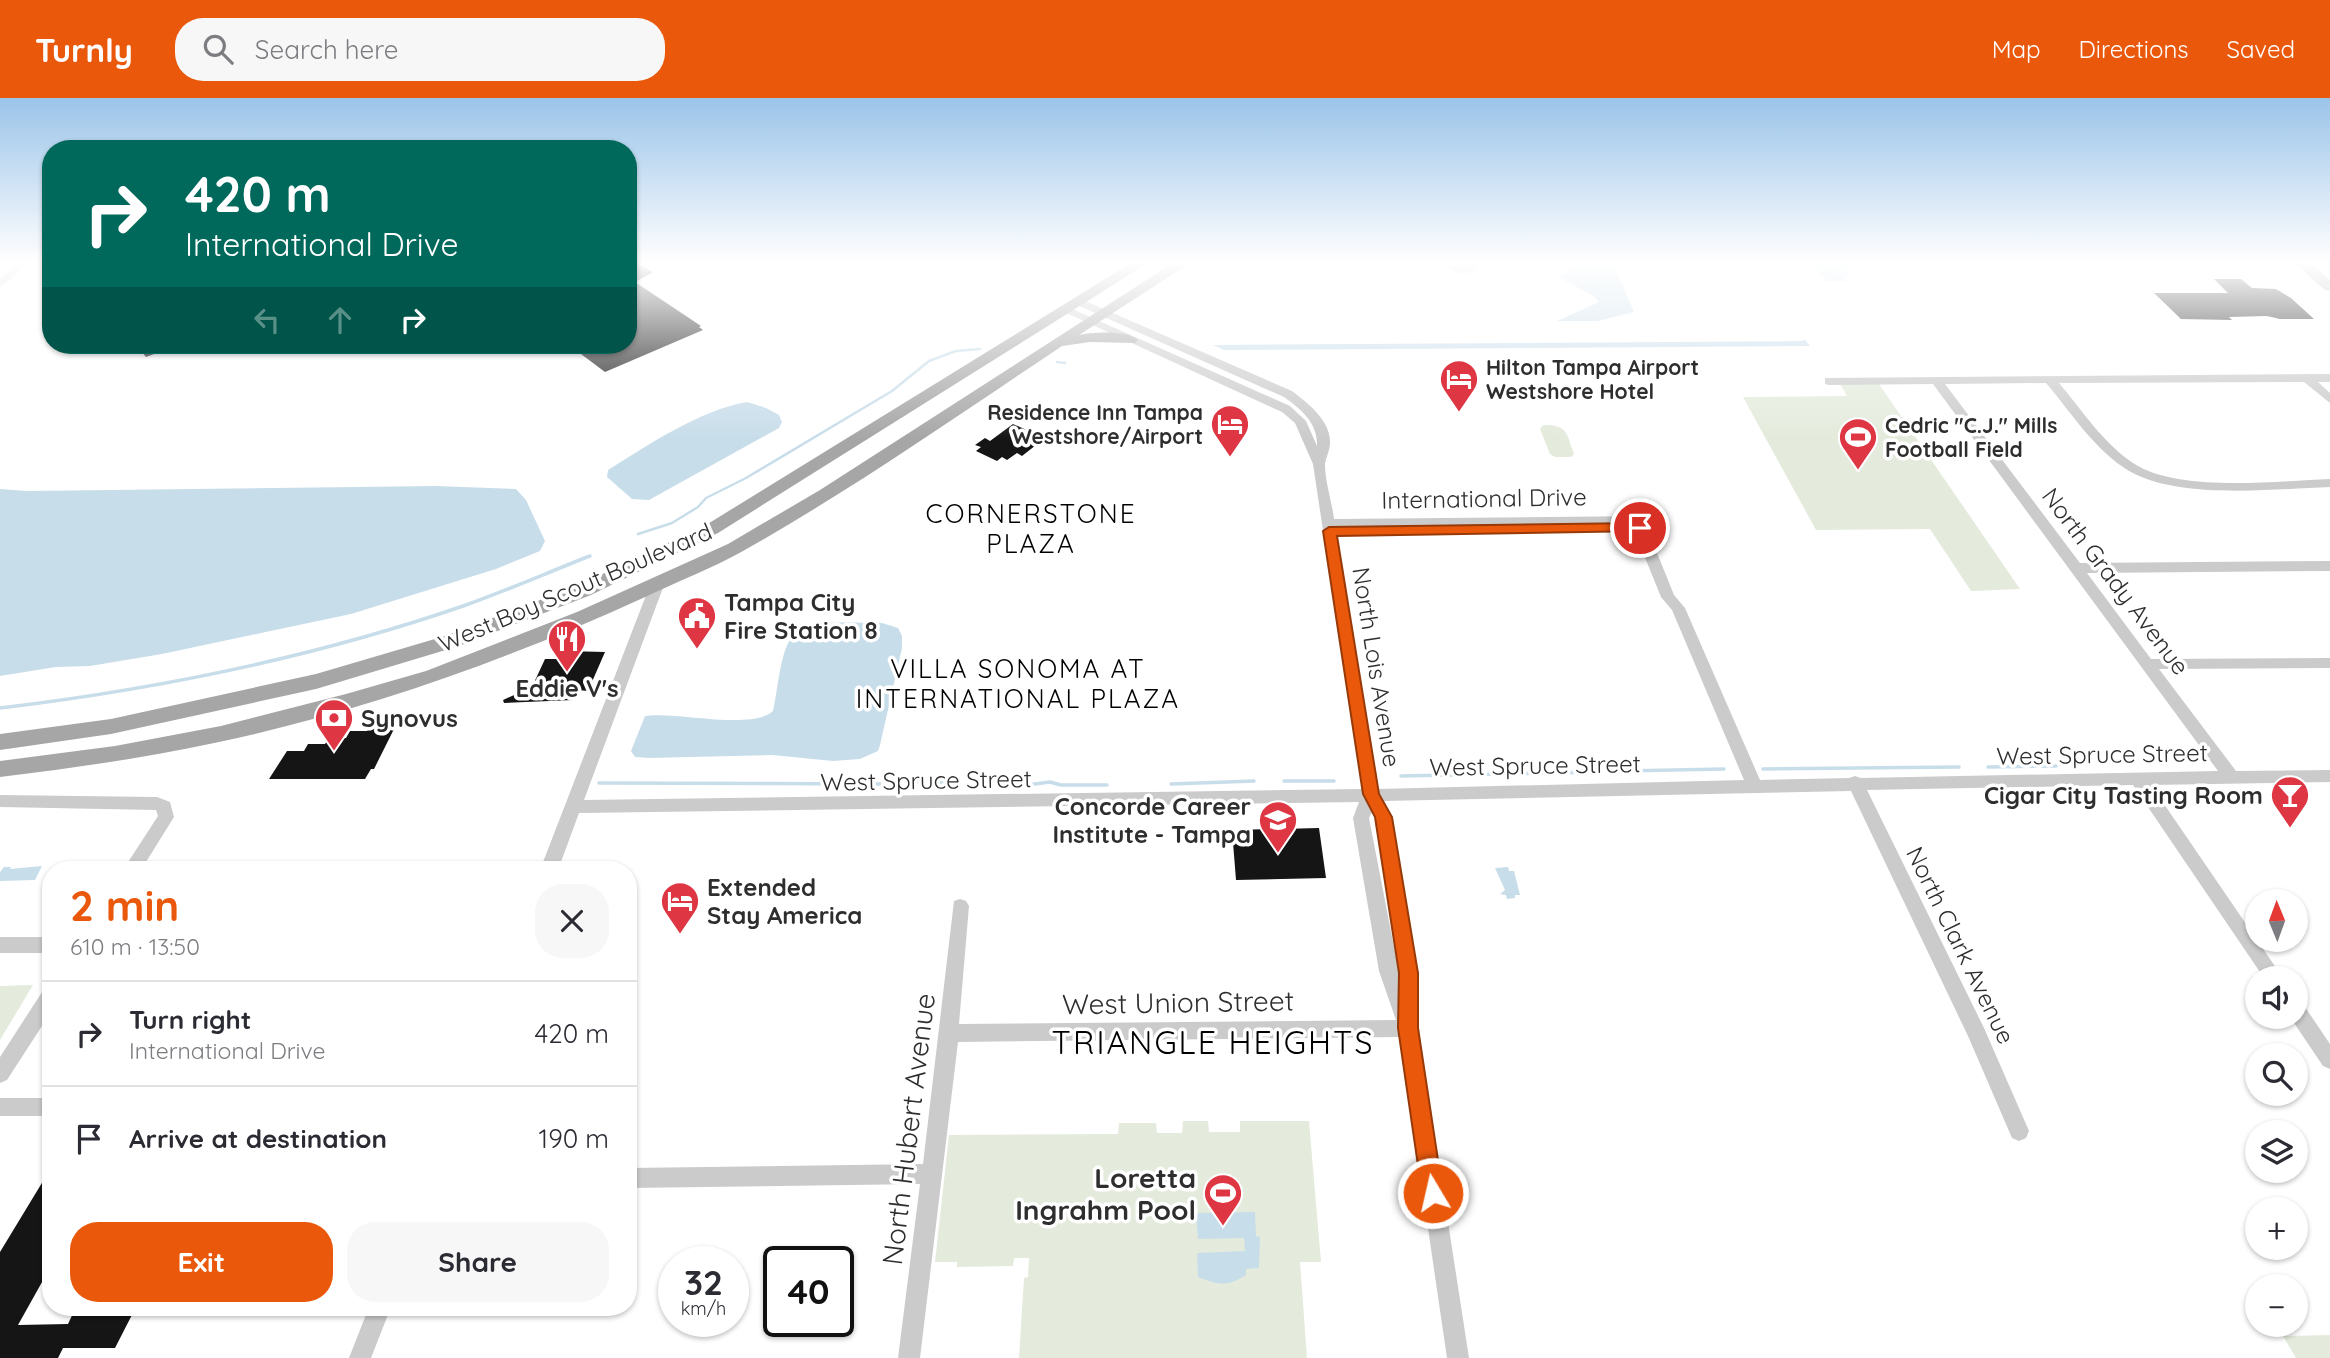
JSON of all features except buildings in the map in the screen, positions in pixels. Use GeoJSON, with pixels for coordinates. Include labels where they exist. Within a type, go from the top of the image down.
{"type":"FeatureCollection","features":[{"type":"Feature","properties":{"kind":"main road","name":"West Boy Scout Boulevard"},"geometry":{"type":"LineString","coordinates":[[0,742],[137,722],[337,676],[485,630],[586,592],[644,566],[712,529],[1046,322]]}},
{"type":"Feature","properties":{"kind":"main road","name":"West Boy Scout Boulevard"},"geometry":{"type":"LineString","coordinates":[[1,771],[195,739],[346,702],[433,676],[584,617],[734,548],[826,494],[1088,322]]}},
{"type":"Feature","properties":{"kind":"main road"},"geometry":{"type":"LineString","coordinates":[[1052,345],[1090,337],[1130,340]]}},
{"type":"Feature","properties":{"kind":"main road"},"geometry":{"type":"LineString","coordinates":[[644,566],[657,585]]}},
{"type":"Feature","properties":{"kind":"street","name":"North Lois Avenue"},"geometry":{"type":"LineString","coordinates":[[1088,322],[1286,409],[1300,421],[1319,464],[1371,794],[1362,818],[1388,971],[1408,1028],[1458,1358]]}},
{"type":"Feature","properties":{"kind":"street","name":"North Lois Avenue"},"geometry":{"type":"LineString","coordinates":[[1125,322],[1288,394],[1316,421],[1324,442],[1319,464]]}},
{"type":"Feature","properties":{"kind":"street"},"geometry":{"type":"LineString","coordinates":[[1829,381],[2330,377]]}},
{"type":"Feature","properties":{"kind":"street"},"geometry":{"type":"LineString","coordinates":[[2307,378],[2330,399]]}},
{"type":"Feature","properties":{"kind":"street"},"geometry":{"type":"LineString","coordinates":[[2049,379],[2116,456],[2147,476],[2185,484],[2330,483]]}},
{"type":"Feature","properties":{"kind":"street","name":"North Grady Avenue"},"geometry":{"type":"LineString","coordinates":[[1936,380],[2231,777]]}},
{"type":"Feature","properties":{"kind":"street","name":"International Drive"},"geometry":{"type":"LineString","coordinates":[[1329,527],[1640,523],[1668,597],[1678,608],[1754,785]]}},
{"type":"Feature","properties":{"kind":"street"},"geometry":{"type":"LineString","coordinates":[[2076,568],[2330,566]]}},
{"type":"Feature","properties":{"kind":"street"},"geometry":{"type":"LineString","coordinates":[[552,861],[657,585]]}},
{"type":"Feature","properties":{"kind":"street"},"geometry":{"type":"LineString","coordinates":[[2147,664],[2330,663]]}},
{"type":"Feature","properties":{"kind":"street","name":"West Spruce Street"},"geometry":{"type":"LineString","coordinates":[[573,807],[1184,801],[1854,782],[2330,776]]}},
{"type":"Feature","properties":{"kind":"street"},"geometry":{"type":"LineString","coordinates":[[2138,779],[2266,966]]}},
{"type":"Feature","properties":{"kind":"street","name":"North Clark Avenue"},"geometry":{"type":"LineString","coordinates":[[1854,782],[1977,1034],[2019,1131]]}},
{"type":"Feature","properties":{"kind":"street"},"geometry":{"type":"LineString","coordinates":[[0,801],[164,805],[167,810],[166,817],[138,861]]}},
{"type":"Feature","properties":{"kind":"street","name":"North Hubert Avenue"},"geometry":{"type":"LineString","coordinates":[[909,1358],[949,1033],[960,906]]}},
{"type":"Feature","properties":{"kind":"street"},"geometry":{"type":"LineString","coordinates":[[0,945],[42,945]]}},
{"type":"Feature","properties":{"kind":"street"},"geometry":{"type":"LineString","coordinates":[[0,1074],[42,1009]]}},
{"type":"Feature","properties":{"kind":"street","name":"West Union Street"},"geometry":{"type":"LineString","coordinates":[[949,1033],[1408,1028]]}},
{"type":"Feature","properties":{"kind":"street"},"geometry":{"type":"LineString","coordinates":[[2308,1028],[2330,1060]]}},
{"type":"Feature","properties":{"kind":"street"},"geometry":{"type":"LineString","coordinates":[[0,1107],[42,1107]]}},
{"type":"Feature","properties":{"kind":"street"},"geometry":{"type":"LineString","coordinates":[[637,1178],[932,1174]]}},
{"type":"Feature","properties":{"kind":"street"},"geometry":{"type":"LineString","coordinates":[[360,1358],[376,1316]]}},
{"type":"Feature","properties":{"kind":"green space"},"geometry":{"type":"Polygon","coordinates":[[[1840,384],[1879,384],[2020,589],[1971,591],[1930,529],[1816,530],[1743,397],[1847,396],[1840,384]]]}},
{"type":"Feature","properties":{"kind":"green space"},"geometry":{"type":"Polygon","coordinates":[[[1543,425],[1557,426],[1565,431],[1574,454],[1571,457],[1555,457],[1550,454],[1540,429],[1543,425]]]}},
{"type":"Feature","properties":{"kind":"green space"},"geometry":{"type":"Polygon","coordinates":[[[33,985],[0,1040],[0,986],[33,985]]]}},
{"type":"Feature","properties":{"kind":"green space"},"geometry":{"type":"Polygon","coordinates":[[[1183,1121],[1208,1121],[1209,1132],[1240,1132],[1240,1121],[1309,1121],[1321,1262],[1300,1262],[1307,1358],[1019,1358],[1024,1278],[1028,1277],[1029,1258],[1014,1258],[1013,1266],[957,1267],[957,1262],[935,1262],[949,1135],[1118,1134],[1119,1123],[1156,1123],[1157,1133],[1182,1133],[1183,1121]]]}},
{"type":"Feature","properties":{"kind":"green space"},"geometry":{"type":"Polygon","coordinates":[[[2330,1335],[2330,1358],[2296,1358],[2284,1337],[2330,1335]]]}},
{"type":"Feature","properties":{"kind":"water"},"geometry":{"type":"Polygon","coordinates":[[[1804,339],[1810,346],[1224,350],[1213,345],[1803,341],[1804,339]]]}},
{"type":"Feature","properties":{"kind":"water"},"geometry":{"type":"Polygon","coordinates":[[[747,402],[779,415],[782,422],[779,428],[649,500],[632,499],[607,477],[608,470],[693,420],[747,402]]]}},
{"type":"Feature","properties":{"kind":"water"},"geometry":{"type":"Polygon","coordinates":[[[436,486],[516,489],[526,500],[545,541],[540,551],[496,569],[351,614],[162,654],[90,666],[56,667],[0,676],[0,489],[27,491],[436,486]]]}},
{"type":"Feature","properties":{"kind":"water"},"geometry":{"type":"Polygon","coordinates":[[[831,623],[882,623],[898,628],[902,636],[902,648],[878,751],[860,759],[833,761],[772,755],[649,758],[635,757],[631,751],[645,716],[748,720],[763,717],[773,711],[786,649],[796,633],[831,623]]]}},
{"type":"Feature","properties":{"kind":"water"},"geometry":{"type":"Polygon","coordinates":[[[42,866],[35,880],[0,881],[0,872],[4,867],[11,867],[10,869],[42,866]]]}},
{"type":"Feature","properties":{"kind":"water"},"geometry":{"type":"Polygon","coordinates":[[[1508,867],[1509,871],[1514,871],[1520,895],[1507,899],[1506,895],[1500,894],[1505,890],[1495,868],[1508,867]]]}},
{"type":"Feature","properties":{"kind":"water"},"geometry":{"type":"Polygon","coordinates":[[[1255,1212],[1256,1236],[1260,1237],[1259,1268],[1246,1269],[1246,1275],[1228,1283],[1217,1283],[1198,1277],[1197,1253],[1245,1251],[1244,1238],[1198,1239],[1196,1213],[1255,1212]]]}},
{"type":"Feature","properties":{"kind":"waterway"},"geometry":{"type":"LineString","coordinates":[[638,534],[672,523],[698,507],[706,498],[746,478],[892,391],[929,361],[956,351],[980,349]]}},
{"type":"Feature","properties":{"kind":"waterway"},"geometry":{"type":"LineString","coordinates":[[1057,362],[1065,363]]}},
{"type":"Feature","properties":{"kind":"waterway"},"geometry":{"type":"LineString","coordinates":[[0,708],[177,681],[294,655],[409,624],[466,605],[590,556]]}},
{"type":"Feature","properties":{"kind":"waterway"},"geometry":{"type":"LineString","coordinates":[[1988,767],[2056,766]]}},
{"type":"Feature","properties":{"kind":"waterway"},"geometry":{"type":"LineString","coordinates":[[1763,769],[1959,767]]}},
{"type":"Feature","properties":{"kind":"waterway"},"geometry":{"type":"LineString","coordinates":[[1623,771],[1724,769]]}},
{"type":"Feature","properties":{"kind":"waterway"},"geometry":{"type":"LineString","coordinates":[[1401,776],[1593,772]]}},
{"type":"Feature","properties":{"kind":"waterway"},"geometry":{"type":"LineString","coordinates":[[976,783],[999,780],[1027,785],[1050,782],[1061,785],[1107,785]]}},
{"type":"Feature","properties":{"kind":"waterway"},"geometry":{"type":"LineString","coordinates":[[910,784],[921,781],[946,783]]}},
{"type":"Feature","properties":{"kind":"waterway"},"geometry":{"type":"LineString","coordinates":[[1171,784],[1254,781]]}},
{"type":"Feature","properties":{"kind":"waterway"},"geometry":{"type":"LineString","coordinates":[[1284,781],[1334,781]]}},
{"type":"Feature","properties":{"kind":"waterway"},"geometry":{"type":"LineString","coordinates":[[599,783],[880,784]]}},
{"type":"Feature","properties":{"kind":"place","name":"Hilton Tampa Airport Westshore Hotel"},"geometry":{"type":"Point","coordinates":[1459,413]}},
{"type":"Feature","properties":{"kind":"place","name":"Residence Inn Tampa Westshore/Airport"},"geometry":{"type":"Point","coordinates":[1230,458]}},
{"type":"Feature","properties":{"kind":"place","name":"Cedric \"C.J.\" Mills Football Field"},"geometry":{"type":"Point","coordinates":[1858,471]}},
{"type":"Feature","properties":{"kind":"place","name":"Tampa City Fire Station 8"},"geometry":{"type":"Point","coordinates":[697,650]}},
{"type":"Feature","properties":{"kind":"place","name":"Eddie V's"},"geometry":{"type":"Point","coordinates":[567,673]}},
{"type":"Feature","properties":{"kind":"place","name":"Synovus"},"geometry":{"type":"Point","coordinates":[334,752]}},
{"type":"Feature","properties":{"kind":"place","name":"Cigar City Tasting Room"},"geometry":{"type":"Point","coordinates":[2290,829]}},
{"type":"Feature","properties":{"kind":"place","name":"Concorde Career Institute - Tampa"},"geometry":{"type":"Point","coordinates":[1278,854]}},
{"type":"Feature","properties":{"kind":"place","name":"Extended Stay America"},"geometry":{"type":"Point","coordinates":[680,935]}},
{"type":"Feature","properties":{"kind":"place","name":"Loretta Ingrahm Pool"},"geometry":{"type":"Point","coordinates":[1223,1227]}},
{"type":"Feature","properties":{"kind":"district","name":"CORNERSTONE PLAZA"},"geometry":{"type":"Point","coordinates":[1031,528]}},
{"type":"Feature","properties":{"kind":"district","name":"VILLA SONOMA AT INTERNATIONAL PLAZA"},"geometry":{"type":"Point","coordinates":[1018,683]}},
{"type":"Feature","properties":{"kind":"district","name":"TRIANGLE HEIGHTS"},"geometry":{"type":"Point","coordinates":[1213,1042]}},
{"type":"Feature","properties":{"kind":"route"},"geometry":{"type":"LineString","coordinates":[[1433,1193],[1408,1028],[1409,973],[1383,817],[1371,794],[1329,531],[1640,528]]}}]}
